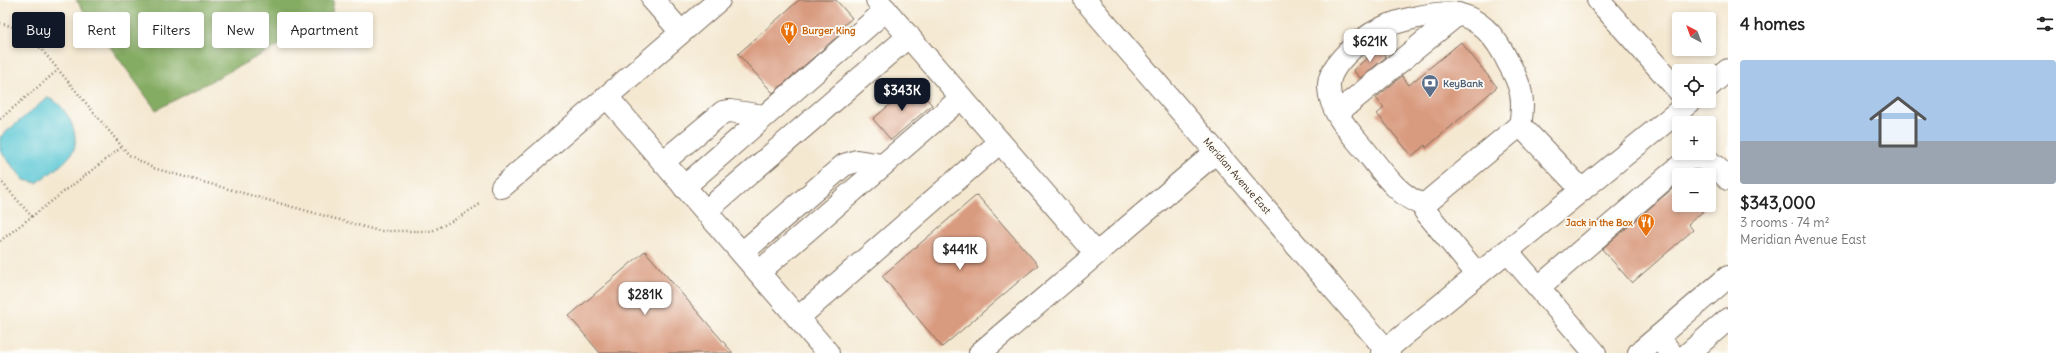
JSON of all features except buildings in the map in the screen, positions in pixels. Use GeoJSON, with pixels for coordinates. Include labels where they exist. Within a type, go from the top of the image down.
{"type":"FeatureCollection","features":[{"type":"Feature","properties":{"kind":"main road"},"geometry":{"type":"LineString","coordinates":[[653,0],[681,32]]}},
{"type":"Feature","properties":{"kind":"main road"},"geometry":{"type":"LineString","coordinates":[[502,187],[719,0]]}},
{"type":"Feature","properties":{"kind":"main road"},"geometry":{"type":"LineString","coordinates":[[1598,0],[1672,82]]}},
{"type":"Feature","properties":{"kind":"main road","name":"Meridian Avenue East"},"geometry":{"type":"LineString","coordinates":[[1093,3],[1216,152],[1386,352]]}},
{"type":"Feature","properties":{"kind":"main road"},"geometry":{"type":"LineString","coordinates":[[684,187],[764,116],[881,5],[1096,253]]}},
{"type":"Feature","properties":{"kind":"main road"},"geometry":{"type":"LineString","coordinates":[[1440,14],[1458,14],[1488,30],[1501,48],[1522,92],[1524,108],[1520,125],[1424,204],[1405,196],[1349,132],[1337,113],[1328,88],[1330,78],[1336,65],[1367,37],[1396,23],[1440,14]]}},
{"type":"Feature","properties":{"kind":"main road"},"geometry":{"type":"LineString","coordinates":[[1337,113],[1458,14]]}},
{"type":"Feature","properties":{"kind":"main road"},"geometry":{"type":"LineString","coordinates":[[706,211],[908,36]]}},
{"type":"Feature","properties":{"kind":"main road"},"geometry":{"type":"LineString","coordinates":[[1716,80],[1728,71]]}},
{"type":"Feature","properties":{"kind":"main road"},"geometry":{"type":"LineString","coordinates":[[607,97],[828,353]]}},
{"type":"Feature","properties":{"kind":"main road"},"geometry":{"type":"LineString","coordinates":[[759,272],[961,98]]}},
{"type":"Feature","properties":{"kind":"main road"},"geometry":{"type":"LineString","coordinates":[[1386,352],[1582,190],[1677,108]]}},
{"type":"Feature","properties":{"kind":"main road"},"geometry":{"type":"LineString","coordinates":[[663,162],[723,112],[730,111],[764,116]]}},
{"type":"Feature","properties":{"kind":"main road"},"geometry":{"type":"LineString","coordinates":[[1520,125],[1582,190]]}},
{"type":"Feature","properties":{"kind":"main road"},"geometry":{"type":"LineString","coordinates":[[798,318],[1000,142]]}},
{"type":"Feature","properties":{"kind":"main road"},"geometry":{"type":"LineString","coordinates":[[980,353],[1216,152]]}},
{"type":"Feature","properties":{"kind":"main road"},"geometry":{"type":"LineString","coordinates":[[1539,287],[1688,159],[1695,157],[1706,158],[1713,162],[1728,180]]}},
{"type":"Feature","properties":{"kind":"main road"},"geometry":{"type":"LineString","coordinates":[[742,253],[844,166],[857,161],[882,166]]}},
{"type":"Feature","properties":{"kind":"main road"},"geometry":{"type":"LineString","coordinates":[[1424,204],[1425,212],[1478,275]]}},
{"type":"Feature","properties":{"kind":"main road"},"geometry":{"type":"LineString","coordinates":[[1507,251],[1595,353]]}},
{"type":"Feature","properties":{"kind":"main road"},"geometry":{"type":"LineString","coordinates":[[1639,353],[1664,345],[1728,277]]}},
{"type":"Feature","properties":{"kind":"main road"},"geometry":{"type":"LineString","coordinates":[[1689,353],[1728,319]]}},
{"type":"Feature","properties":{"kind":"path"},"geometry":{"type":"LineString","coordinates":[[0,23],[17,28],[32,38],[129,156],[153,168],[378,231],[432,230],[476,208],[502,187]]}},
{"type":"Feature","properties":{"kind":"path"},"geometry":{"type":"LineString","coordinates":[[0,119],[58,70]]}},
{"type":"Feature","properties":{"kind":"path"},"geometry":{"type":"LineString","coordinates":[[0,241],[122,147]]}},
{"type":"Feature","properties":{"kind":"path"},"geometry":{"type":"LineString","coordinates":[[0,180],[32,217]]}},
{"type":"Feature","properties":{"kind":"green space"},"geometry":{"type":"Polygon","coordinates":[[[76,0],[334,0],[332,12],[277,12],[277,46],[156,110],[111,48],[130,48],[130,12],[85,12],[76,0]]]}},
{"type":"Feature","properties":{"kind":"water"},"geometry":{"type":"Polygon","coordinates":[[[47,98],[53,100],[65,111],[73,126],[75,142],[74,149],[67,159],[37,183],[24,180],[0,151],[0,137],[47,98]]]}},
{"type":"Feature","properties":{"kind":"place","name":"Burger King"},"geometry":{"type":"Point","coordinates":[789,45]}},
{"type":"Feature","properties":{"kind":"place","name":"KeyBank"},"geometry":{"type":"Point","coordinates":[1430,98]}},
{"type":"Feature","properties":{"kind":"place","name":"Jack in the Box"},"geometry":{"type":"Point","coordinates":[1646,237]}}]}
